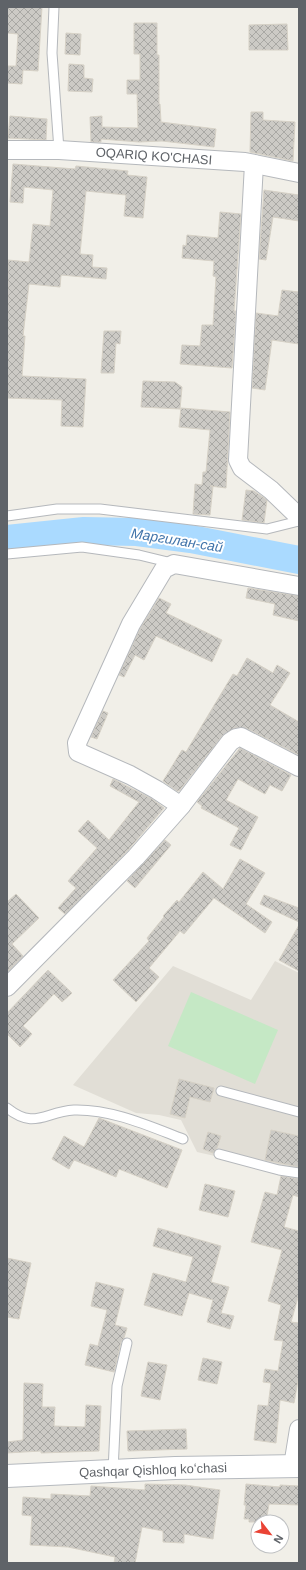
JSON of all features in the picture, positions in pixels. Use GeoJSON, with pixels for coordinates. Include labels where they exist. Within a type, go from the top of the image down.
{"type":"FeatureCollection","features":[{"type":"Feature","properties":{"kind":"main road","name":"Qashqar Qishloq koʻchasi"},"geometry":{"type":"LineString","coordinates":[[7,1476],[113,1471],[296,1466]]}},
{"type":"Feature","properties":{"kind":"street","name":"OQARIQ KO'CHASI"},"geometry":{"type":"LineString","coordinates":[[7,150],[59,150],[245,162],[299,173]]}},
{"type":"Feature","properties":{"kind":"street"},"geometry":{"type":"LineString","coordinates":[[254,164],[238,460],[242,468],[271,490],[299,517]]}},
{"type":"Feature","properties":{"kind":"street"},"geometry":{"type":"LineString","coordinates":[[181,806],[157,790],[130,775],[78,752],[77,743],[131,624],[164,569],[174,564],[299,586]]}},
{"type":"Feature","properties":{"kind":"street"},"geometry":{"type":"LineString","coordinates":[[7,987],[136,857],[181,806],[230,742],[241,737],[299,767]]}},
{"type":"Feature","properties":{"kind":"street"},"geometry":{"type":"LineString","coordinates":[[296,1466],[299,1429]]}},
{"type":"Feature","properties":{"kind":"lane"},"geometry":{"type":"LineString","coordinates":[[54,7],[52,53],[59,150]]}},
{"type":"Feature","properties":{"kind":"lane"},"geometry":{"type":"LineString","coordinates":[[7,516],[57,509],[100,509],[267,529],[299,521]]}},
{"type":"Feature","properties":{"kind":"lane"},"geometry":{"type":"LineString","coordinates":[[7,554],[82,547],[139,556],[174,564]]}},
{"type":"Feature","properties":{"kind":"lane"},"geometry":{"type":"LineString","coordinates":[[221,1091],[299,1112]]}},
{"type":"Feature","properties":{"kind":"lane"},"geometry":{"type":"LineString","coordinates":[[7,1108],[17,1116],[30,1120],[73,1110],[95,1112],[123,1117],[183,1139]]}},
{"type":"Feature","properties":{"kind":"lane"},"geometry":{"type":"LineString","coordinates":[[218,1154],[279,1170],[299,1173]]}},
{"type":"Feature","properties":{"kind":"lane"},"geometry":{"type":"LineString","coordinates":[[113,1471],[117,1386],[127,1343]]}},
{"type":"Feature","properties":{"kind":"shaded area"},"geometry":{"type":"Polygon","coordinates":[[[275,961],[299,973],[299,1175],[197,1152],[181,1120],[159,1115],[136,1113],[73,1085],[173,966],[251,1000],[275,961]]]}},
{"type":"Feature","properties":{"kind":"green space"},"geometry":{"type":"Polygon","coordinates":[[[191,992],[278,1030],[255,1084],[168,1046],[191,992]]]}},
{"type":"Feature","properties":{"kind":"building"},"geometry":{"type":"Polygon","coordinates":[[[7,7],[42,7],[38,71],[23,70],[22,84],[7,83],[7,66],[16,66],[18,34],[7,33],[7,7]]]}},
{"type":"Feature","properties":{"kind":"building"},"geometry":{"type":"Polygon","coordinates":[[[134,23],[157,23],[157,55],[159,55],[159,104],[161,122],[216,129],[214,147],[162,141],[139,142],[101,139],[101,142],[91,142],[90,117],[102,116],[102,127],[138,128],[137,94],[127,94],[127,80],[140,80],[140,54],[134,54],[134,23]]]}},
{"type":"Feature","properties":{"kind":"building"},"geometry":{"type":"Polygon","coordinates":[[[287,24],[288,50],[249,50],[249,25],[287,24]]]}},
{"type":"Feature","properties":{"kind":"building"},"geometry":{"type":"Polygon","coordinates":[[[66,33],[81,34],[80,55],[65,54],[66,33]]]}},
{"type":"Feature","properties":{"kind":"building"},"geometry":{"type":"Polygon","coordinates":[[[69,64],[84,65],[84,78],[93,79],[92,92],[68,91],[69,64]]]}},
{"type":"Feature","properties":{"kind":"building"},"geometry":{"type":"Polygon","coordinates":[[[251,112],[263,112],[263,120],[295,122],[293,161],[250,152],[251,112]]]}},
{"type":"Feature","properties":{"kind":"building"},"geometry":{"type":"Polygon","coordinates":[[[10,116],[47,119],[46,140],[8,138],[10,116]]]}},
{"type":"Feature","properties":{"kind":"building"},"geometry":{"type":"Polygon","coordinates":[[[13,164],[75,169],[76,166],[128,171],[127,175],[147,177],[143,218],[124,216],[126,195],[86,191],[80,254],[93,255],[92,267],[107,268],[106,279],[61,275],[60,287],[29,284],[23,336],[25,336],[22,376],[86,379],[83,427],[61,426],[62,400],[7,398],[8,260],[29,262],[33,224],[50,226],[53,190],[24,187],[23,203],[10,202],[13,164]]]}},
{"type":"Feature","properties":{"kind":"building"},"geometry":{"type":"Polygon","coordinates":[[[264,190],[299,195],[299,221],[273,217],[266,260],[259,259],[264,190]]]}},
{"type":"Feature","properties":{"kind":"building"},"geometry":{"type":"Polygon","coordinates":[[[220,212],[241,214],[234,311],[236,311],[232,368],[180,364],[182,345],[200,346],[202,325],[213,325],[216,277],[213,276],[214,261],[182,258],[183,245],[186,246],[187,235],[218,238],[220,212]]]}},
{"type":"Feature","properties":{"kind":"building"},"geometry":{"type":"Polygon","coordinates":[[[282,290],[299,292],[299,344],[272,340],[265,390],[252,388],[256,313],[278,316],[282,290]]]}},
{"type":"Feature","properties":{"kind":"building"},"geometry":{"type":"Polygon","coordinates":[[[104,331],[121,331],[120,344],[116,343],[114,373],[101,373],[104,331]]]}},
{"type":"Feature","properties":{"kind":"building"},"geometry":{"type":"Polygon","coordinates":[[[143,381],[175,382],[182,387],[180,409],[141,407],[143,381]]]}},
{"type":"Feature","properties":{"kind":"building"},"geometry":{"type":"Polygon","coordinates":[[[181,408],[230,412],[226,488],[213,486],[210,515],[193,514],[195,484],[202,485],[203,472],[206,472],[210,430],[179,427],[181,408]]]}},
{"type":"Feature","properties":{"kind":"building"},"geometry":{"type":"Polygon","coordinates":[[[246,490],[254,491],[267,500],[264,523],[242,520],[246,490]]]}},
{"type":"Feature","properties":{"kind":"building"},"geometry":{"type":"Polygon","coordinates":[[[248,588],[299,596],[299,621],[273,615],[275,604],[246,598],[248,588]]]}},
{"type":"Feature","properties":{"kind":"building"},"geometry":{"type":"Polygon","coordinates":[[[159,598],[171,604],[166,613],[222,640],[212,662],[156,636],[144,660],[135,655],[124,677],[119,675],[140,629],[159,598]]]}},
{"type":"Feature","properties":{"kind":"building"},"geometry":{"type":"Polygon","coordinates":[[[247,658],[273,673],[277,665],[290,673],[270,705],[299,722],[299,755],[246,728],[234,728],[222,736],[179,791],[177,791],[163,781],[182,750],[186,752],[233,674],[237,676],[247,658]]]}},
{"type":"Feature","properties":{"kind":"building"},"geometry":{"type":"Polygon","coordinates":[[[103,711],[108,713],[97,739],[91,737],[103,711]]]}},
{"type":"Feature","properties":{"kind":"building"},"geometry":{"type":"Polygon","coordinates":[[[240,748],[291,775],[282,791],[270,785],[265,794],[238,779],[226,800],[258,817],[241,850],[230,845],[239,828],[201,808],[202,806],[197,802],[240,748]]]}},
{"type":"Feature","properties":{"kind":"building"},"geometry":{"type":"Polygon","coordinates":[[[113,779],[152,799],[164,808],[128,850],[65,914],[58,908],[76,888],[68,881],[97,848],[78,831],[88,820],[109,840],[139,802],[110,786],[113,779]]]}},
{"type":"Feature","properties":{"kind":"building"},"geometry":{"type":"Polygon","coordinates":[[[165,840],[171,845],[135,888],[127,881],[165,840]]]}},
{"type":"Feature","properties":{"kind":"building"},"geometry":{"type":"Polygon","coordinates":[[[240,859],[265,873],[246,904],[272,922],[265,933],[214,898],[184,934],[180,931],[149,968],[159,977],[136,1002],[113,980],[149,941],[147,938],[164,917],[163,916],[177,900],[179,902],[203,872],[223,889],[240,859]]]}},
{"type":"Feature","properties":{"kind":"building"},"geometry":{"type":"Polygon","coordinates":[[[16,894],[39,918],[12,944],[23,956],[7,972],[7,902],[16,894]]]}},
{"type":"Feature","properties":{"kind":"building"},"geometry":{"type":"Polygon","coordinates":[[[264,895],[299,908],[299,922],[260,904],[264,895]]]}},
{"type":"Feature","properties":{"kind":"building"},"geometry":{"type":"Polygon","coordinates":[[[299,925],[299,971],[279,960],[299,925]]]}},
{"type":"Feature","properties":{"kind":"building"},"geometry":{"type":"Polygon","coordinates":[[[48,970],[72,993],[62,1002],[54,994],[23,1026],[32,1034],[20,1047],[7,1034],[7,1013],[48,970]]]}},
{"type":"Feature","properties":{"kind":"building"},"geometry":{"type":"Polygon","coordinates":[[[179,1079],[214,1088],[210,1102],[190,1097],[185,1118],[170,1114],[179,1079]]]}},
{"type":"Feature","properties":{"kind":"building"},"geometry":{"type":"Polygon","coordinates":[[[99,1118],[182,1150],[167,1188],[119,1169],[116,1177],[74,1160],[69,1169],[52,1159],[64,1136],[84,1147],[99,1118]]]}},
{"type":"Feature","properties":{"kind":"building"},"geometry":{"type":"Polygon","coordinates":[[[271,1130],[299,1136],[299,1167],[265,1160],[271,1130]]]}},
{"type":"Feature","properties":{"kind":"building"},"geometry":{"type":"Polygon","coordinates":[[[208,1132],[221,1136],[217,1148],[213,1153],[203,1149],[208,1132]]]}},
{"type":"Feature","properties":{"kind":"building"},"geometry":{"type":"Polygon","coordinates":[[[281,1176],[299,1179],[299,1197],[293,1195],[284,1227],[299,1231],[299,1294],[291,1322],[299,1323],[299,1375],[294,1403],[280,1400],[276,1443],[254,1440],[258,1405],[268,1406],[271,1383],[263,1382],[265,1369],[278,1371],[283,1341],[274,1340],[281,1305],[268,1301],[282,1250],[251,1242],[265,1192],[277,1195],[281,1176]]]}},
{"type":"Feature","properties":{"kind":"building"},"geometry":{"type":"Polygon","coordinates":[[[205,1184],[235,1191],[228,1217],[199,1210],[205,1184]]]}},
{"type":"Feature","properties":{"kind":"building"},"geometry":{"type":"Polygon","coordinates":[[[158,1228],[221,1246],[211,1282],[229,1287],[221,1313],[234,1316],[230,1329],[207,1322],[213,1300],[189,1293],[182,1316],[144,1305],[153,1273],[186,1282],[193,1257],[153,1246],[158,1228]]]}},
{"type":"Feature","properties":{"kind":"building"},"geometry":{"type":"Polygon","coordinates":[[[7,1258],[31,1263],[19,1319],[7,1317],[7,1258]]]}},
{"type":"Feature","properties":{"kind":"building"},"geometry":{"type":"Polygon","coordinates":[[[96,1282],[124,1289],[115,1325],[127,1328],[121,1342],[114,1372],[85,1365],[90,1344],[98,1346],[107,1310],[91,1306],[96,1282]]]}},
{"type":"Feature","properties":{"kind":"building"},"geometry":{"type":"Polygon","coordinates":[[[203,1358],[222,1362],[217,1384],[198,1380],[203,1358]]]}},
{"type":"Feature","properties":{"kind":"building"},"geometry":{"type":"Polygon","coordinates":[[[148,1362],[167,1365],[160,1400],[141,1396],[148,1362]]]}},
{"type":"Feature","properties":{"kind":"building"},"geometry":{"type":"Polygon","coordinates":[[[24,1383],[43,1384],[42,1407],[55,1407],[54,1426],[85,1427],[86,1405],[101,1406],[99,1451],[41,1453],[41,1451],[7,1453],[7,1442],[23,1440],[24,1383]]]}},
{"type":"Feature","properties":{"kind":"building"},"geometry":{"type":"Polygon","coordinates":[[[186,1429],[187,1449],[128,1451],[127,1431],[186,1429]]]}},
{"type":"Feature","properties":{"kind":"building"},"geometry":{"type":"Polygon","coordinates":[[[145,1484],[185,1485],[220,1490],[213,1539],[184,1534],[184,1543],[163,1542],[163,1531],[142,1527],[135,1563],[114,1563],[115,1557],[68,1547],[30,1545],[32,1516],[22,1515],[23,1497],[51,1499],[51,1494],[90,1496],[91,1486],[145,1490],[145,1484]]]}},
{"type":"Feature","properties":{"kind":"building"},"geometry":{"type":"Polygon","coordinates":[[[246,1484],[280,1487],[280,1485],[299,1486],[299,1505],[269,1504],[267,1514],[250,1514],[250,1522],[249,1519],[244,1519],[246,1505],[244,1505],[246,1484]]]}},
{"type":"Feature","properties":{"kind":"waterway","name":"Маргилан-сай"},"geometry":{"type":"LineString","coordinates":[[7,539],[84,531],[137,532],[191,539],[299,560]]}}]}
